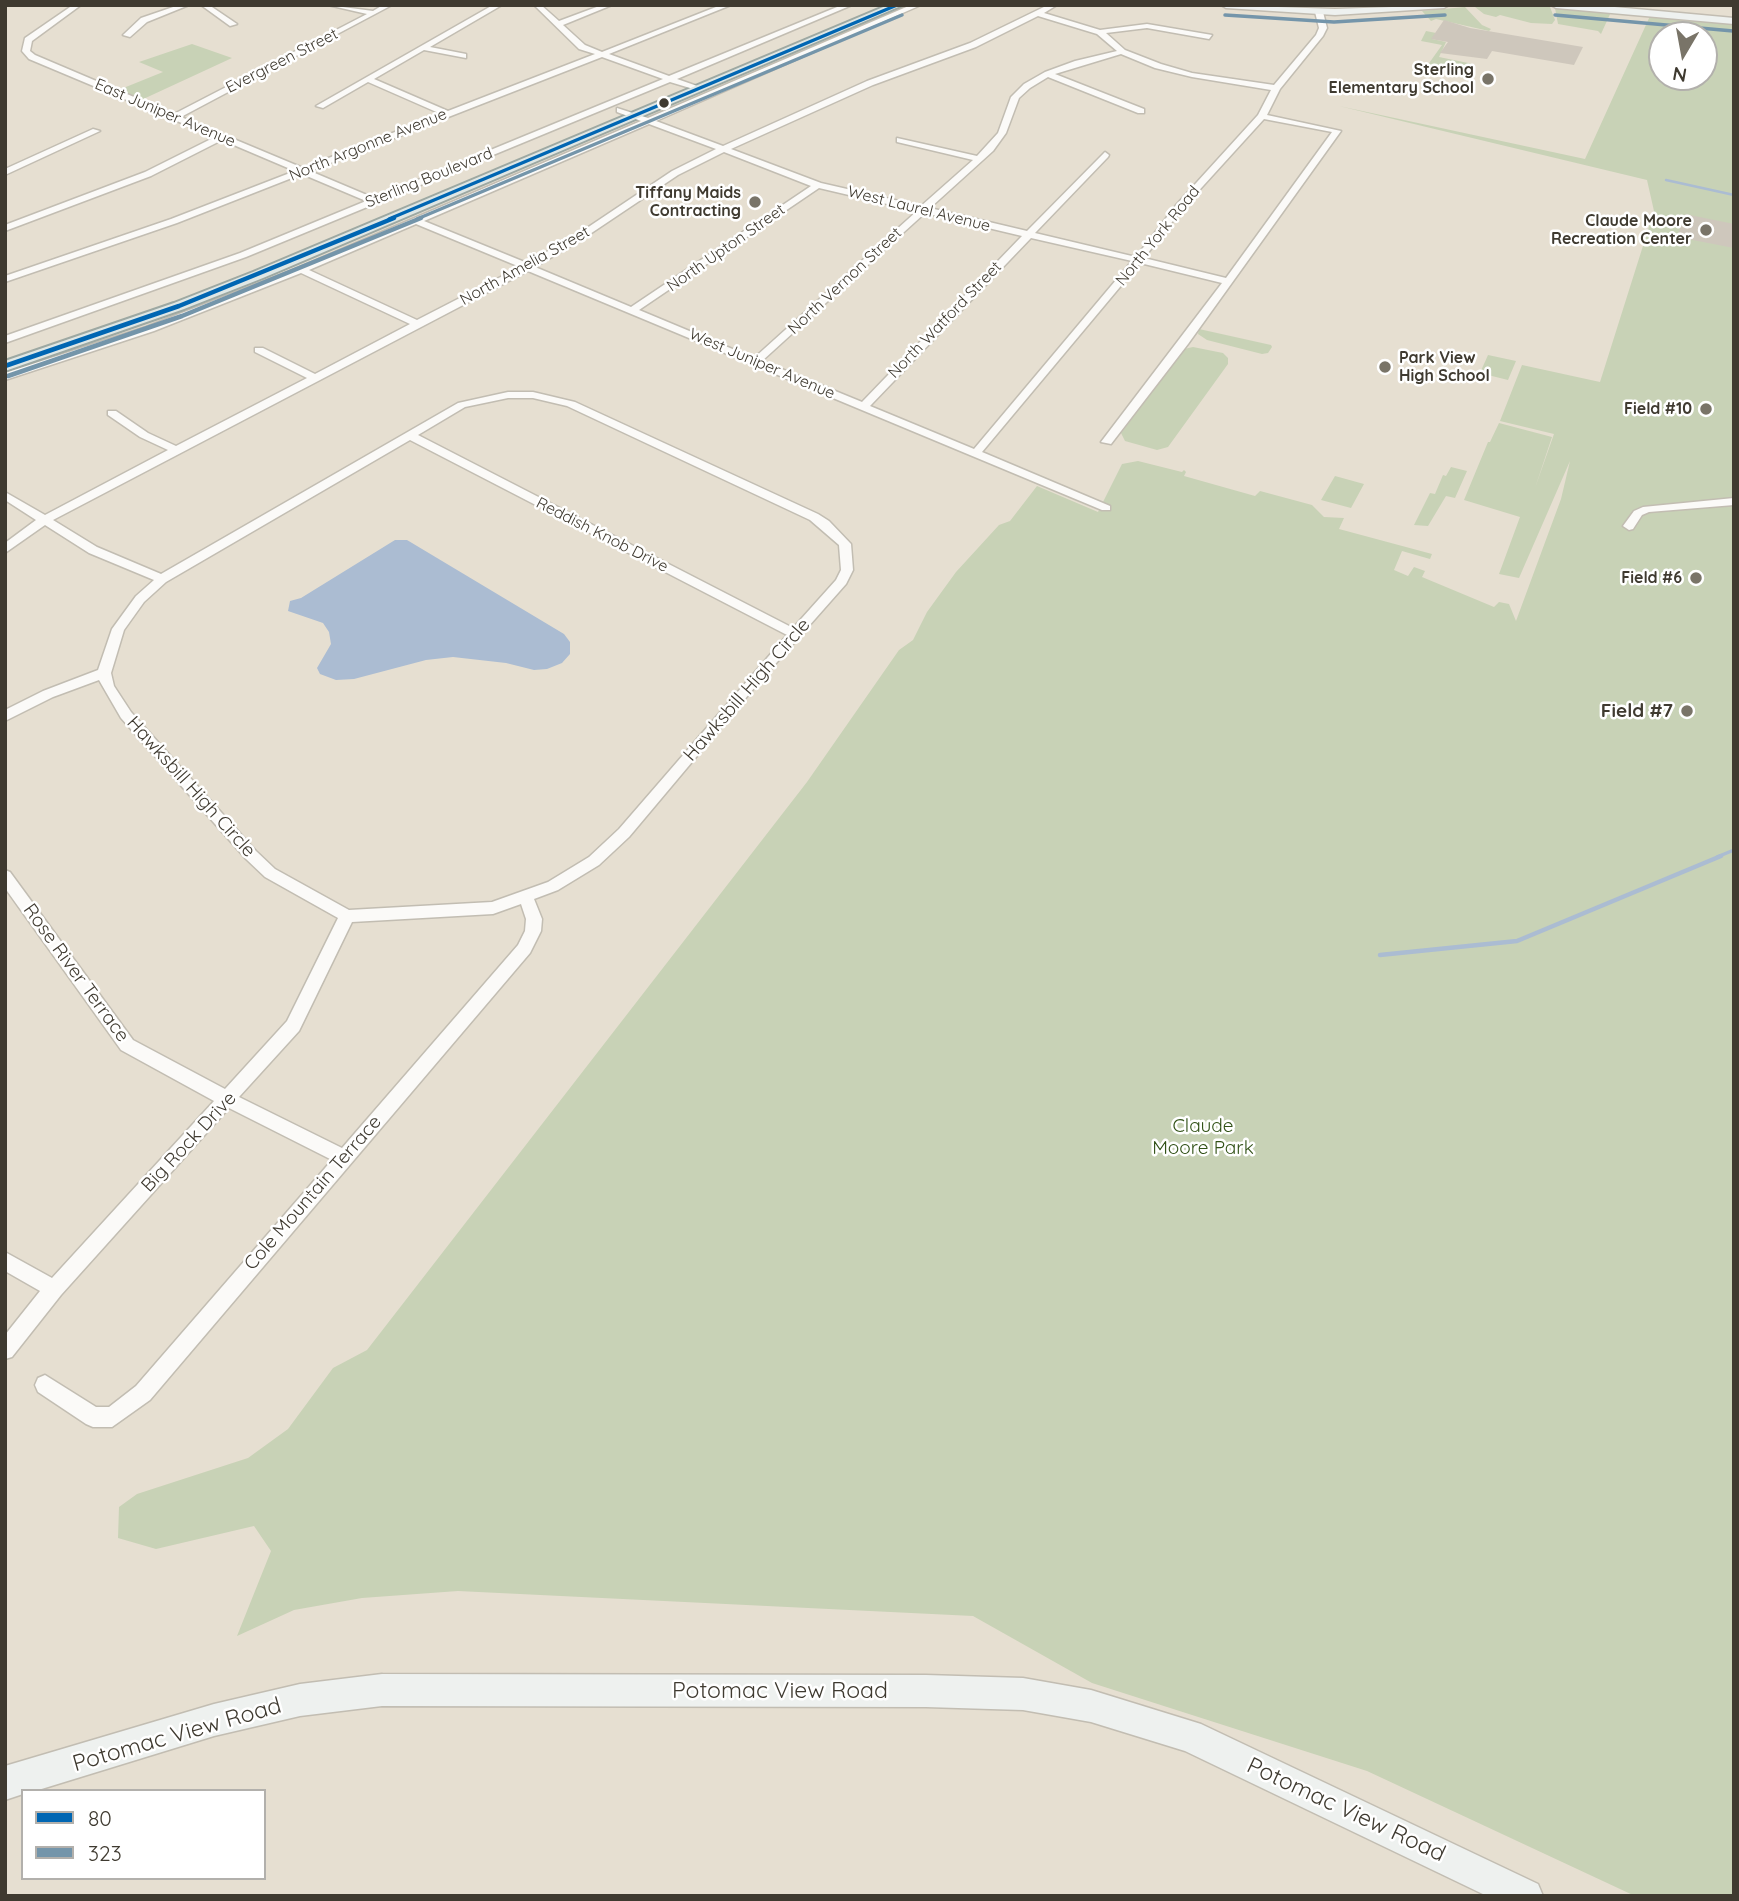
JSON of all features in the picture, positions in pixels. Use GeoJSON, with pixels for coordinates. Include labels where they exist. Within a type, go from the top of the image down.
{"type":"FeatureCollection","features":[{"type":"Feature","properties":{"kind":"main road"},"geometry":{"type":"LineString","coordinates":[[5,366],[247,280],[633,115],[870,5]]}},
{"type":"Feature","properties":{"kind":"main road"},"geometry":{"type":"LineString","coordinates":[[690,87],[898,5]]}},
{"type":"Feature","properties":{"kind":"main road"},"geometry":{"type":"LineString","coordinates":[[1226,5],[1319,12],[1444,5]]}},
{"type":"Feature","properties":{"kind":"main road"},"geometry":{"type":"LineString","coordinates":[[1556,5],[1734,21]]}},
{"type":"Feature","properties":{"kind":"main road"},"geometry":{"type":"LineString","coordinates":[[5,350],[150,302],[633,115]]}},
{"type":"Feature","properties":{"kind":"main road","name":"Potomac View Road"},"geometry":{"type":"LineString","coordinates":[[5,1783],[214,1720],[300,1700],[382,1690],[1010,1693],[1091,1706],[1189,1736],[1526,1896]]}},
{"type":"Feature","properties":{"kind":"street","name":"East Juniper Avenue"},"geometry":{"type":"LineString","coordinates":[[78,5],[36,32],[28,40],[26,51],[32,57],[374,201]]}},
{"type":"Feature","properties":{"kind":"street"},"geometry":{"type":"LineString","coordinates":[[127,35],[144,20],[186,5]]}},
{"type":"Feature","properties":{"kind":"street"},"geometry":{"type":"LineString","coordinates":[[204,5],[233,24]]}},
{"type":"Feature","properties":{"kind":"street"},"geometry":{"type":"LineString","coordinates":[[331,5],[374,13]]}},
{"type":"Feature","properties":{"kind":"street","name":"Evergreen Street"},"geometry":{"type":"LineString","coordinates":[[176,116],[389,5]]}},
{"type":"Feature","properties":{"kind":"street"},"geometry":{"type":"LineString","coordinates":[[320,106],[499,5]]}},
{"type":"Feature","properties":{"kind":"street"},"geometry":{"type":"LineString","coordinates":[[537,5],[582,47],[690,87]]}},
{"type":"Feature","properties":{"kind":"street"},"geometry":{"type":"LineString","coordinates":[[558,24],[609,5]]}},
{"type":"Feature","properties":{"kind":"street","name":"North Argonne Avenue"},"geometry":{"type":"LineString","coordinates":[[5,279],[141,234],[728,5]]}},
{"type":"Feature","properties":{"kind":"street","name":"Sterling Boulevard"},"geometry":{"type":"LineString","coordinates":[[5,340],[201,272],[849,5]]}},
{"type":"Feature","properties":{"kind":"street","name":"Sterling Boulevard"},"geometry":{"type":"LineString","coordinates":[[5,377],[150,329],[301,270],[417,220],[633,115],[918,5]]}},
{"type":"Feature","properties":{"kind":"street","name":"North Amelia Street"},"geometry":{"type":"LineString","coordinates":[[5,549],[45,519],[529,266],[578,238],[675,173],[722,149],[860,88],[973,45],[1054,5]]}},
{"type":"Feature","properties":{"kind":"street","name":"North York Road"},"geometry":{"type":"LineString","coordinates":[[976,453],[1138,261],[1180,206],[1262,116],[1276,88],[1319,36],[1323,28],[1319,12]]}},
{"type":"Feature","properties":{"kind":"street"},"geometry":{"type":"LineString","coordinates":[[1040,14],[1100,32],[1147,26],[1209,37]]}},
{"type":"Feature","properties":{"kind":"street"},"geometry":{"type":"LineString","coordinates":[[1100,32],[1122,52],[1174,71],[1276,88]]}},
{"type":"Feature","properties":{"kind":"street"},"geometry":{"type":"LineString","coordinates":[[423,48],[463,56]]}},
{"type":"Feature","properties":{"kind":"street","name":"North Vernon Street"},"geometry":{"type":"LineString","coordinates":[[756,361],[979,159],[1002,133],[1015,97],[1027,86],[1048,74],[1122,52]]}},
{"type":"Feature","properties":{"kind":"street"},"geometry":{"type":"LineString","coordinates":[[1048,74],[1141,111]]}},
{"type":"Feature","properties":{"kind":"street"},"geometry":{"type":"LineString","coordinates":[[367,79],[447,114]]}},
{"type":"Feature","properties":{"kind":"street","name":"West Laurel Avenue"},"geometry":{"type":"LineString","coordinates":[[633,115],[818,184],[922,211],[1228,281]]}},
{"type":"Feature","properties":{"kind":"street"},"geometry":{"type":"LineString","coordinates":[[1107,442],[1337,131],[1262,116]]}},
{"type":"Feature","properties":{"kind":"street"},"geometry":{"type":"LineString","coordinates":[[5,173],[96,131]]}},
{"type":"Feature","properties":{"kind":"street"},"geometry":{"type":"LineString","coordinates":[[5,228],[148,174],[222,137]]}},
{"type":"Feature","properties":{"kind":"street"},"geometry":{"type":"LineString","coordinates":[[900,140],[979,159]]}},
{"type":"Feature","properties":{"kind":"street","name":"North Watford Street"},"geometry":{"type":"LineString","coordinates":[[864,406],[1105,155]]}},
{"type":"Feature","properties":{"kind":"street","name":"North Upton Street"},"geometry":{"type":"LineString","coordinates":[[633,310],[693,272],[818,184]]}},
{"type":"Feature","properties":{"kind":"street","name":"West Juniper Avenue"},"geometry":{"type":"LineString","coordinates":[[417,220],[976,453],[1076,498],[1106,508]]}},
{"type":"Feature","properties":{"kind":"street"},"geometry":{"type":"LineString","coordinates":[[301,270],[417,324]]}},
{"type":"Feature","properties":{"kind":"street"},"geometry":{"type":"LineString","coordinates":[[259,350],[315,378]]}},
{"type":"Feature","properties":{"kind":"street","name":"Hawksbill High Circle"},"geometry":{"type":"LineString","coordinates":[[520,395],[553,398],[814,517],[845,544],[847,569],[842,581],[609,850],[579,872],[526,897],[493,908],[347,916],[270,873],[251,855],[126,715],[114,699],[104,673],[118,629],[140,600],[162,579],[410,435],[462,405],[484,398],[520,395]]}},
{"type":"Feature","properties":{"kind":"street"},"geometry":{"type":"LineString","coordinates":[[112,413],[144,435],[176,450]]}},
{"type":"Feature","properties":{"kind":"street","name":"Reddish Knob Drive"},"geometry":{"type":"LineString","coordinates":[[410,435],[795,634]]}},
{"type":"Feature","properties":{"kind":"street"},"geometry":{"type":"LineString","coordinates":[[5,495],[93,550],[162,579]]}},
{"type":"Feature","properties":{"kind":"street"},"geometry":{"type":"LineString","coordinates":[[1629,526],[1638,513],[1647,509],[1734,500]]}},
{"type":"Feature","properties":{"kind":"street"},"geometry":{"type":"LineString","coordinates":[[5,716],[48,695],[104,673]]}},
{"type":"Feature","properties":{"kind":"street","name":"Rose River Terrace"},"geometry":{"type":"LineString","coordinates":[[5,876],[127,1045],[176,1073],[344,1158]]}},
{"type":"Feature","properties":{"kind":"street","name":"Cole Mountain Terrace"},"geometry":{"type":"LineString","coordinates":[[45,1385],[93,1417],[112,1417],[143,1393],[524,949],[533,931],[534,919],[526,897]]}},
{"type":"Feature","properties":{"kind":"street","name":"Big Rock Drive"},"geometry":{"type":"LineString","coordinates":[[5,1350],[54,1289],[230,1099],[293,1026],[347,916]]}},
{"type":"Feature","properties":{"kind":"street"},"geometry":{"type":"LineString","coordinates":[[5,1261],[54,1289]]}},
{"type":"Feature","properties":{"kind":"green space"},"geometry":{"type":"Polygon","coordinates":[[[1465,7],[1482,25],[1491,29],[1489,31],[1436,19],[1431,21],[1422,11],[1465,7]]]}},
{"type":"Feature","properties":{"kind":"green space"},"geometry":{"type":"Polygon","coordinates":[[[1475,7],[1550,7],[1555,20],[1552,24],[1531,23],[1484,14],[1475,7]]]}},
{"type":"Feature","properties":{"kind":"green space"},"geometry":{"type":"Polygon","coordinates":[[[1555,8],[1611,12],[1601,34],[1598,31],[1558,24],[1555,8]]]}},
{"type":"Feature","properties":{"kind":"green space","name":"Claude Moore Park"},"geometry":{"type":"Polygon","coordinates":[[[1650,16],[1702,21],[1648,21],[1648,91],[1718,91],[1718,22],[1734,24],[1734,1896],[1635,1896],[1367,1771],[1092,1683],[973,1616],[458,1591],[362,1598],[294,1610],[237,1636],[271,1551],[254,1526],[156,1549],[118,1538],[119,1507],[137,1494],[248,1458],[288,1429],[333,1368],[367,1350],[807,782],[899,650],[913,640],[927,612],[956,572],[999,525],[1010,521],[1037,486],[1098,512],[1122,464],[1138,461],[1182,472],[1184,470],[1184,476],[1255,496],[1260,491],[1312,505],[1324,517],[1344,518],[1339,529],[1432,554],[1430,559],[1402,551],[1394,570],[1408,576],[1414,567],[1425,571],[1422,577],[1494,607],[1499,602],[1509,604],[1516,621],[1561,499],[1570,461],[1519,578],[1499,574],[1520,517],[1464,500],[1488,442],[1499,423],[1552,437],[1535,488],[1554,434],[1500,421],[1522,365],[1600,382],[1654,211],[1647,180],[1339,106],[1585,159],[1650,16]]]}},
{"type":"Feature","properties":{"kind":"green space"},"geometry":{"type":"Polygon","coordinates":[[[1426,31],[1436,33],[1432,39],[1446,42],[1439,57],[1473,64],[1467,73],[1427,66],[1442,45],[1421,41],[1426,31]]]}},
{"type":"Feature","properties":{"kind":"green space"},"geometry":{"type":"Polygon","coordinates":[[[192,44],[232,58],[139,101],[116,91],[163,72],[139,62],[192,44]]]}},
{"type":"Feature","properties":{"kind":"green space"},"geometry":{"type":"Polygon","coordinates":[[[1199,329],[1272,347],[1268,353],[1262,354],[1207,340],[1198,334],[1199,329]]]}},
{"type":"Feature","properties":{"kind":"green space"},"geometry":{"type":"Polygon","coordinates":[[[1193,347],[1223,353],[1228,358],[1228,364],[1168,447],[1157,450],[1125,441],[1121,433],[1184,349],[1193,347]]]}},
{"type":"Feature","properties":{"kind":"green space"},"geometry":{"type":"Polygon","coordinates":[[[1488,355],[1516,361],[1508,380],[1480,373],[1488,355]]]}},
{"type":"Feature","properties":{"kind":"green space"},"geometry":{"type":"Polygon","coordinates":[[[1451,467],[1467,471],[1455,498],[1446,496],[1428,526],[1414,525],[1430,493],[1435,494],[1443,475],[1446,476],[1451,467]]]}},
{"type":"Feature","properties":{"kind":"green space"},"geometry":{"type":"Polygon","coordinates":[[[1335,476],[1364,484],[1351,508],[1321,500],[1335,476]]]}},
{"type":"Feature","properties":{"kind":"water"},"geometry":{"type":"Polygon","coordinates":[[[395,540],[407,540],[564,634],[570,642],[570,654],[562,663],[547,669],[534,670],[506,663],[453,657],[426,660],[354,679],[336,680],[320,674],[317,668],[331,644],[329,632],[323,623],[288,611],[290,601],[301,598],[395,540]]]}},
{"type":"Feature","properties":{"kind":"building","name":"Sterling Elementary School"},"geometry":{"type":"Polygon","coordinates":[[[1444,20],[1470,28],[1583,47],[1574,65],[1492,51],[1487,59],[1440,53],[1448,42],[1431,39],[1444,20]]]}},
{"type":"Feature","properties":{"kind":"building","name":"Claude Moore Recreation Center"},"geometry":{"type":"Polygon","coordinates":[[[1685,214],[1734,224],[1734,248],[1677,237],[1685,214]]]}},
{"type":"Feature","properties":{"kind":"waterway"},"geometry":{"type":"LineString","coordinates":[[1666,180],[1734,195]]}},
{"type":"Feature","properties":{"kind":"waterway"},"geometry":{"type":"LineString","coordinates":[[1717,857],[1734,850]]}},
{"type":"Feature","properties":{"kind":"waterway"},"geometry":{"type":"LineString","coordinates":[[1380,955],[1517,941],[1721,856]]}},
{"type":"Feature","properties":{"kind":"transit line","name":"80"},"geometry":{"type":"LineString","coordinates":[[5,366],[179,306],[258,275],[897,5]]}},
{"type":"Feature","properties":{"kind":"transit line","name":"323"},"geometry":{"type":"LineString","coordinates":[[8,376],[182,316],[262,285],[902,15]]}},
{"type":"Feature","properties":{"kind":"transit line","name":"323"},"geometry":{"type":"LineString","coordinates":[[1225,15],[1334,22],[1445,15]]}},
{"type":"Feature","properties":{"kind":"transit line","name":"323"},"geometry":{"type":"LineString","coordinates":[[1555,15],[1733,31]]}},
{"type":"Feature","properties":{"kind":"place","name":"Sterling Elementary School"},"geometry":{"type":"Point","coordinates":[1488,79]}},
{"type":"Feature","properties":{"kind":"place","name":"Tiffany Maids Contracting"},"geometry":{"type":"Point","coordinates":[755,202]}},
{"type":"Feature","properties":{"kind":"place","name":"Claude Moore Recreation Center"},"geometry":{"type":"Point","coordinates":[1706,230]}},
{"type":"Feature","properties":{"kind":"place","name":"Park View High School"},"geometry":{"type":"Point","coordinates":[1385,367]}},
{"type":"Feature","properties":{"kind":"place","name":"Field #10"},"geometry":{"type":"Point","coordinates":[1706,409]}},
{"type":"Feature","properties":{"kind":"place","name":"Field #6"},"geometry":{"type":"Point","coordinates":[1696,578]}},
{"type":"Feature","properties":{"kind":"place","name":"Field #7"},"geometry":{"type":"Point","coordinates":[1687,711]}}]}
